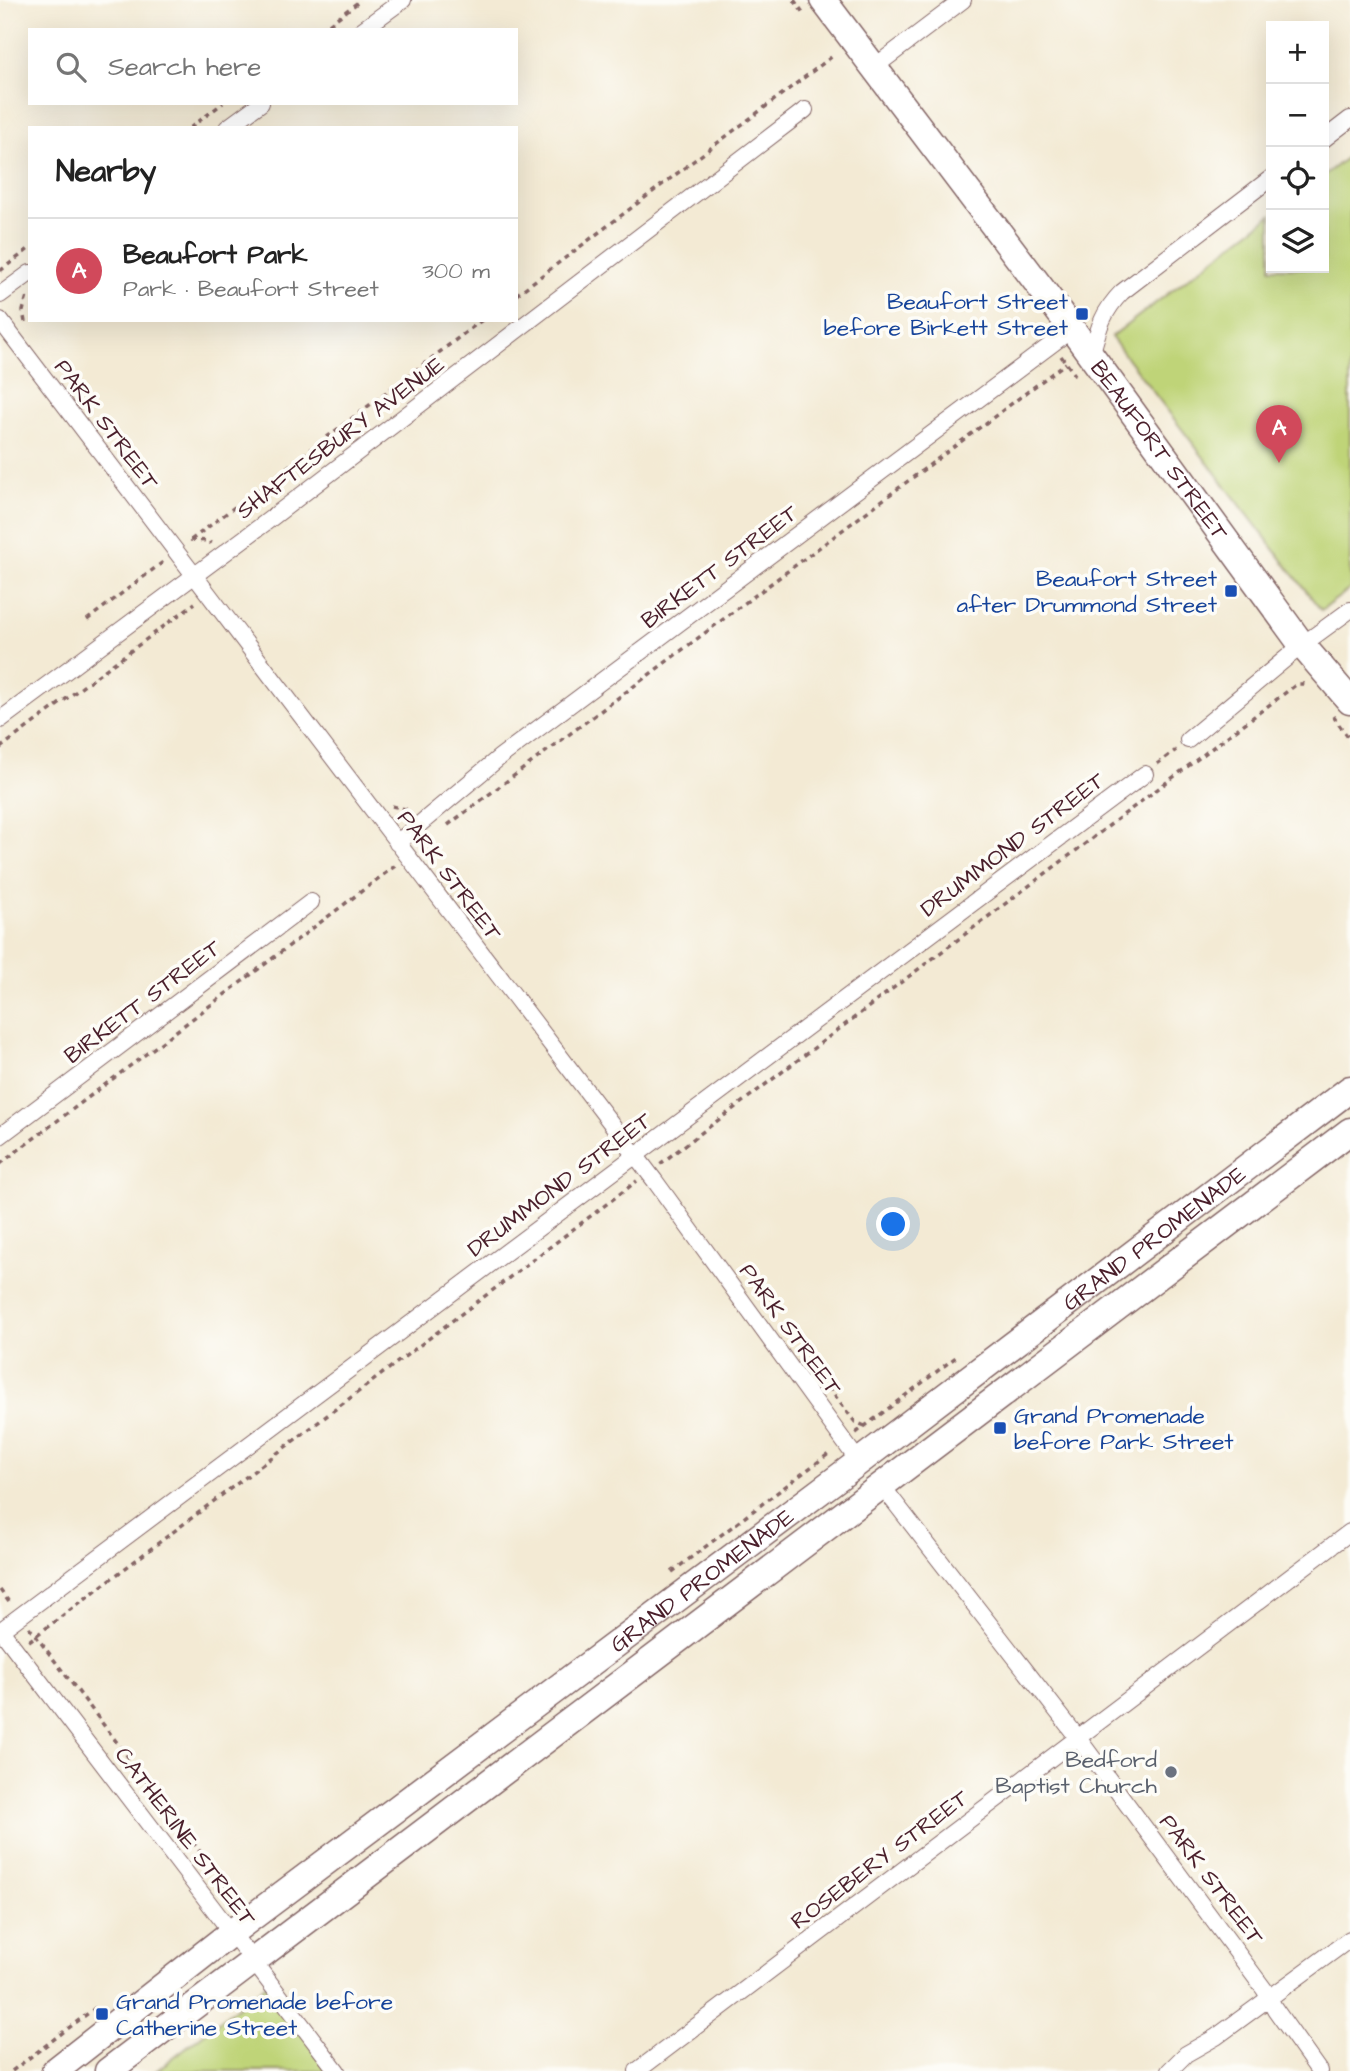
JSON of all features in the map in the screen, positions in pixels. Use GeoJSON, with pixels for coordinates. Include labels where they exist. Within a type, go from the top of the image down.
{"type":"FeatureCollection","features":[{"type":"Feature","properties":{"kind":"main road","name":"BEAUFORT STREET"},"geometry":{"type":"LineString","coordinates":[[823,0],[1072,329],[1079,360],[1349,701]]}},
{"type":"Feature","properties":{"kind":"main road","name":"GRAND PROMENADE"},"geometry":{"type":"LineString","coordinates":[[55,2071],[852,1452],[1350,1089]]}},
{"type":"Feature","properties":{"kind":"main road","name":"GRAND PROMENADE"},"geometry":{"type":"LineString","coordinates":[[108,2071],[1350,1131]]}},
{"type":"Feature","properties":{"kind":"street"},"geometry":{"type":"LineString","coordinates":[[365,28],[403,0]]}},
{"type":"Feature","properties":{"kind":"street"},"geometry":{"type":"LineString","coordinates":[[873,68],[962,0]]}},
{"type":"Feature","properties":{"kind":"street"},"geometry":{"type":"LineString","coordinates":[[231,126],[258,105]]}},
{"type":"Feature","properties":{"kind":"street","name":"SHAFTESBURY AVENUE"},"geometry":{"type":"LineString","coordinates":[[0,720],[194,576],[806,110]]}},
{"type":"Feature","properties":{"kind":"street"},"geometry":{"type":"LineString","coordinates":[[1329,135],[1350,119]]}},
{"type":"Feature","properties":{"kind":"street"},"geometry":{"type":"LineString","coordinates":[[1079,360],[1109,305],[1122,292],[1266,182]]}},
{"type":"Feature","properties":{"kind":"street"},"geometry":{"type":"LineString","coordinates":[[0,295],[28,274]]}},
{"type":"Feature","properties":{"kind":"street","name":"PARK STREET"},"geometry":{"type":"LineString","coordinates":[[0,320],[636,1155],[852,1452]]}},
{"type":"Feature","properties":{"kind":"street","name":"BIRKETT STREET"},"geometry":{"type":"LineString","coordinates":[[397,842],[500,757],[1072,329]]}},
{"type":"Feature","properties":{"kind":"street"},"geometry":{"type":"LineString","coordinates":[[1188,740],[1302,645],[1350,610]]}},
{"type":"Feature","properties":{"kind":"street","name":"DRUMMOND STREET"},"geometry":{"type":"LineString","coordinates":[[0,1630],[1145,774]]}},
{"type":"Feature","properties":{"kind":"street","name":"BIRKETT STREET"},"geometry":{"type":"LineString","coordinates":[[0,1136],[311,902]]}},
{"type":"Feature","properties":{"kind":"street","name":"PARK STREET"},"geometry":{"type":"LineString","coordinates":[[883,1486],[1078,1738],[1270,1999],[1319,2071]]}},
{"type":"Feature","properties":{"kind":"street","name":"ROSEBERY STREET"},"geometry":{"type":"LineString","coordinates":[[637,2071],[1350,1532]]}},
{"type":"Feature","properties":{"kind":"street","name":"CATHERINE STREET"},"geometry":{"type":"LineString","coordinates":[[0,1630],[337,2071]]}},
{"type":"Feature","properties":{"kind":"street"},"geometry":{"type":"LineString","coordinates":[[1169,2071],[1186,2054],[1216,2038],[1350,1939]]}},
{"type":"Feature","properties":{"kind":"path"},"geometry":{"type":"LineString","coordinates":[[324,28],[361,0]]}},
{"type":"Feature","properties":{"kind":"path"},"geometry":{"type":"LineString","coordinates":[[518,293],[834,55]]}},
{"type":"Feature","properties":{"kind":"path"},"geometry":{"type":"LineString","coordinates":[[193,126],[220,105]]}},
{"type":"Feature","properties":{"kind":"path"},"geometry":{"type":"LineString","coordinates":[[0,271],[28,250]]}},
{"type":"Feature","properties":{"kind":"path"},"geometry":{"type":"LineString","coordinates":[[87,620],[479,322]]}},
{"type":"Feature","properties":{"kind":"path"},"geometry":{"type":"LineString","coordinates":[[443,829],[1079,360]]}},
{"type":"Feature","properties":{"kind":"path"},"geometry":{"type":"LineString","coordinates":[[1145,774],[1188,740]]}},
{"type":"Feature","properties":{"kind":"path"},"geometry":{"type":"LineString","coordinates":[[0,1164],[407,856]]}},
{"type":"Feature","properties":{"kind":"path"},"geometry":{"type":"LineString","coordinates":[[667,1576],[852,1452],[964,1352]]}},
{"type":"Feature","properties":{"kind":"path"},"geometry":{"type":"LineString","coordinates":[[0,1590],[237,1900]]}},
{"type":"Feature","properties":{"kind":"green space"},"geometry":{"type":"Polygon","coordinates":[[[1350,155],[1350,589],[1321,610],[1111,337],[1266,219],[1266,273],[1329,273],[1329,171],[1350,155]]]}},
{"type":"Feature","properties":{"kind":"green space"},"geometry":{"type":"Polygon","coordinates":[[[269,1982],[337,2071],[156,2071],[269,1982]]]}},
{"type":"Feature","properties":{"kind":"place","name":"Beaufort Street before Birkett Street"},"geometry":{"type":"Point","coordinates":[1082,314]}},
{"type":"Feature","properties":{"kind":"place","name":"Beaufort Park"},"geometry":{"type":"Point","coordinates":[1279,463]}},
{"type":"Feature","properties":{"kind":"place","name":"Beaufort Street after Drummond Street"},"geometry":{"type":"Point","coordinates":[1231,591]}},
{"type":"Feature","properties":{"kind":"place","name":"Grand Promenade before Park Street"},"geometry":{"type":"Point","coordinates":[1000,1428]}},
{"type":"Feature","properties":{"kind":"place","name":"Bedford Baptist Church"},"geometry":{"type":"Point","coordinates":[1171,1772]}},
{"type":"Feature","properties":{"kind":"place","name":"Grand Promenade before Catherine Street"},"geometry":{"type":"Point","coordinates":[102,2014]}}]}
